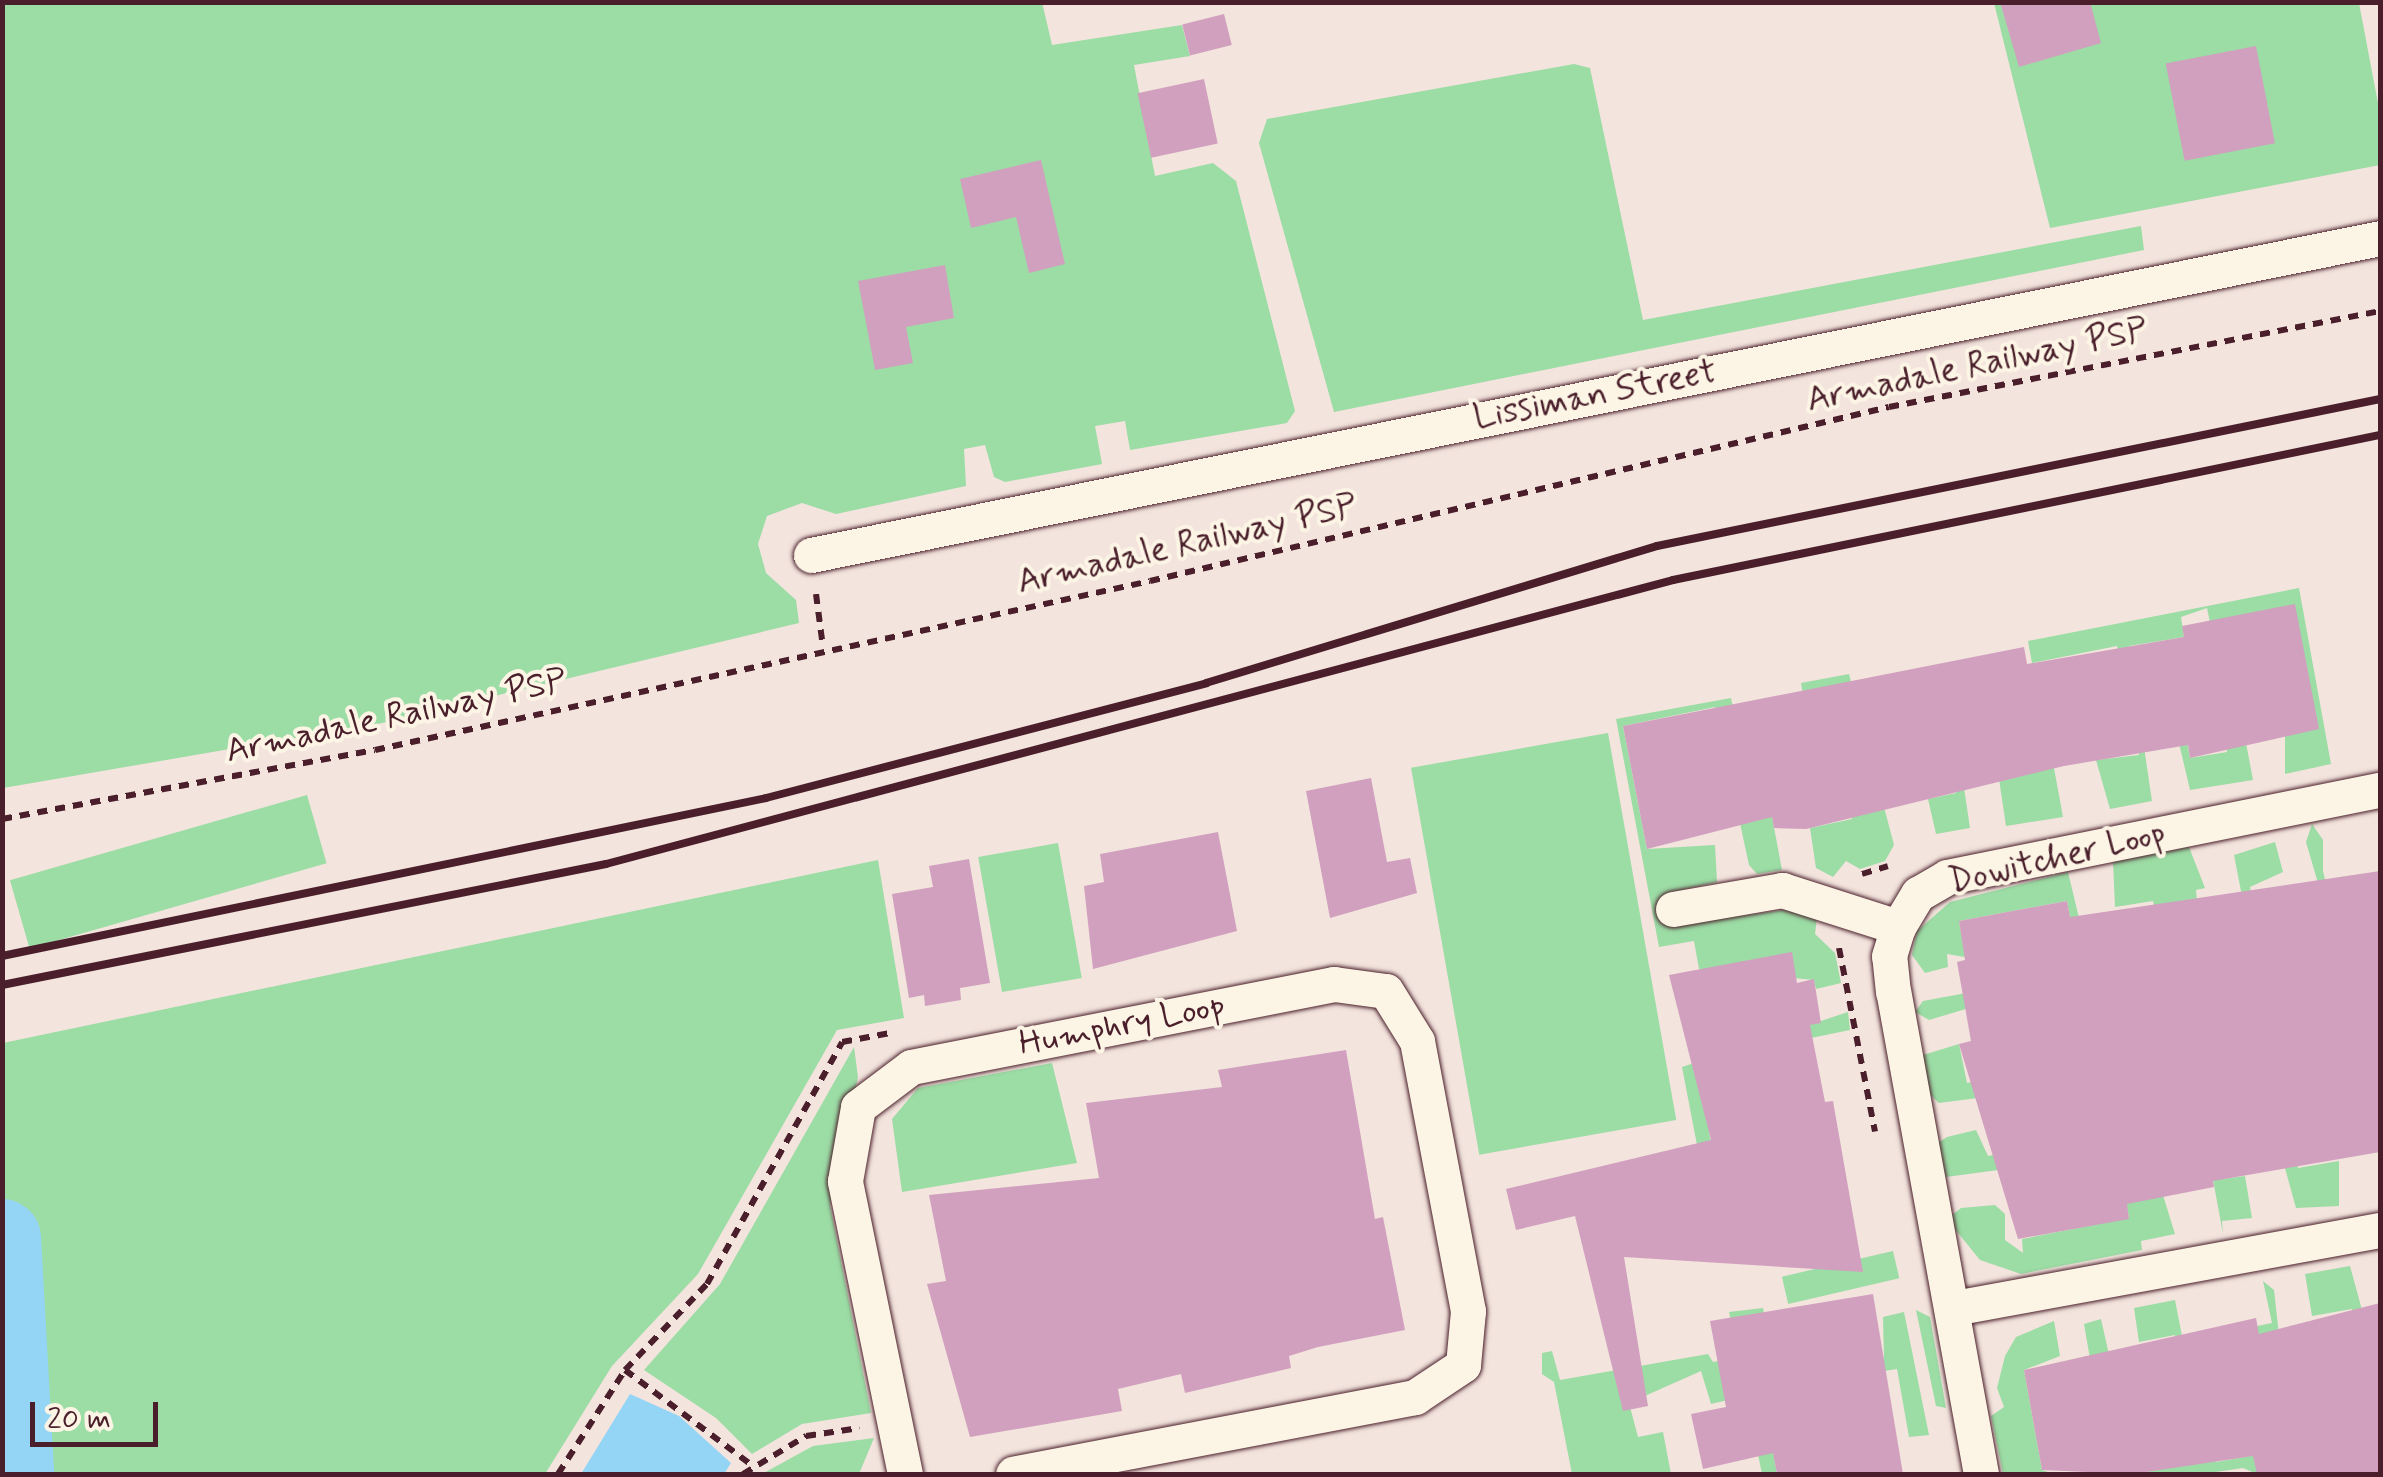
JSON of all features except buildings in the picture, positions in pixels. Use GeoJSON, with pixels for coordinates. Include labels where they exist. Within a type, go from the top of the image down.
{"type":"FeatureCollection","features":[{"type":"Feature","properties":{"kind":"street","name":"Lissiman Street"},"geometry":{"type":"LineString","coordinates":[[811,554],[2380,238]]}},
{"type":"Feature","properties":{"kind":"street","name":"Dowitcher Loop"},"geometry":{"type":"LineString","coordinates":[[1898,926],[1918,894],[1948,877],[2380,790]]}},
{"type":"Feature","properties":{"kind":"street"},"geometry":{"type":"LineString","coordinates":[[1673,909],[1782,890],[1898,926],[1889,956],[1893,992],[1982,1474]]}},
{"type":"Feature","properties":{"kind":"street","name":"Humphry Loop"},"geometry":{"type":"LineString","coordinates":[[905,1474],[845,1181],[858,1107],[911,1066],[1334,984],[1386,991],[1418,1041],[1468,1312],[1463,1366],[1415,1397],[1013,1474]]}},
{"type":"Feature","properties":{"kind":"street"},"geometry":{"type":"LineString","coordinates":[[1954,1308],[2380,1230]]}},
{"type":"Feature","properties":{"kind":"path","name":"Armadale Railway PSP"},"geometry":{"type":"LineString","coordinates":[[2,819],[375,750],[823,647],[1150,581],[1889,407],[2380,310]]}},
{"type":"Feature","properties":{"kind":"path"},"geometry":{"type":"LineString","coordinates":[[811,554],[823,647]]}},
{"type":"Feature","properties":{"kind":"path"},"geometry":{"type":"LineString","coordinates":[[625,1370],[698,1417],[750,1464]]}},
{"type":"Feature","properties":{"kind":"path"},"geometry":{"type":"LineString","coordinates":[[744,1474],[750,1464],[806,1436],[866,1426]]}},
{"type":"Feature","properties":{"kind":"green space"},"geometry":{"type":"Polygon","coordinates":[[[1042,2],[1052,45],[1182,25],[1190,56],[1134,65],[1155,176],[1213,163],[1236,181],[1295,411],[1287,423],[1130,450],[1125,421],[1095,426],[1102,464],[1005,482],[994,477],[985,445],[964,449],[966,486],[836,514],[802,503],[767,516],[758,544],[766,573],[796,600],[799,623],[382,723],[3,788],[3,3],[1042,2]]]}},
{"type":"Feature","properties":{"kind":"green space"},"geometry":{"type":"Polygon","coordinates":[[[1994,3],[2359,3],[2380,114],[2380,165],[2050,228],[1994,3]]]}},
{"type":"Feature","properties":{"kind":"green space"},"geometry":{"type":"Polygon","coordinates":[[[1574,64],[1590,68],[1643,320],[2141,226],[2144,250],[1334,412],[1259,143],[1267,119],[1574,64]]]}},
{"type":"Feature","properties":{"kind":"green space"},"geometry":{"type":"Polygon","coordinates":[[[2299,588],[2331,764],[2285,774],[2285,736],[2246,743],[2253,780],[2190,790],[2179,743],[2187,741],[2190,758],[2227,752],[2223,726],[2231,724],[2207,608],[2181,617],[2184,637],[2129,646],[2152,801],[2110,809],[2096,760],[2139,755],[2117,646],[2032,663],[2028,641],[2299,588]]]}},
{"type":"Feature","properties":{"kind":"green space"},"geometry":{"type":"Polygon","coordinates":[[[1849,674],[1894,845],[1885,861],[1860,869],[1846,861],[1833,877],[1816,868],[1810,828],[1852,819],[1829,701],[1805,706],[1801,683],[1849,674]]]}},
{"type":"Feature","properties":{"kind":"green space"},"geometry":{"type":"Polygon","coordinates":[[[1731,698],[1744,761],[1761,758],[1782,870],[1757,874],[1749,865],[1715,707],[1623,726],[1647,849],[1715,845],[1717,882],[1668,893],[1673,925],[1791,909],[1817,917],[1815,934],[1835,953],[1841,983],[1816,989],[1814,980],[1699,969],[1694,941],[1659,947],[1616,719],[1731,698]]]}},
{"type":"Feature","properties":{"kind":"green space"},"geometry":{"type":"Polygon","coordinates":[[[1608,733],[1676,1120],[1479,1155],[1411,768],[1608,733]]]}},
{"type":"Feature","properties":{"kind":"green space"},"geometry":{"type":"Polygon","coordinates":[[[2051,752],[2063,817],[2006,826],[1999,779],[2051,752]]]}},
{"type":"Feature","properties":{"kind":"green space"},"geometry":{"type":"Polygon","coordinates":[[[1963,781],[1970,828],[1936,834],[1928,799],[1956,793],[1954,783],[1963,781]]]}},
{"type":"Feature","properties":{"kind":"green space"},"geometry":{"type":"Polygon","coordinates":[[[307,795],[327,863],[30,948],[10,880],[307,795]]]}},
{"type":"Feature","properties":{"kind":"green space"},"geometry":{"type":"Polygon","coordinates":[[[2312,824],[2323,840],[2323,871],[2354,999],[2380,994],[2380,1014],[2276,1052],[2298,1168],[2339,1161],[2339,1206],[2296,1208],[2283,1161],[2223,1179],[2245,1176],[2252,1218],[2222,1221],[2223,1234],[2207,1147],[2162,1192],[2175,1234],[2141,1241],[2142,1250],[2021,1274],[1980,1260],[1954,1228],[1952,1215],[1961,1208],[1995,1205],[2005,1214],[2005,1240],[2023,1253],[2022,1239],[2129,1218],[2117,1154],[1946,1177],[1938,1143],[1947,1137],[1976,1130],[1988,1156],[1997,1154],[1978,1098],[1939,1103],[1929,1094],[1923,1055],[1959,1044],[1967,1083],[2100,1055],[1969,1008],[1929,1020],[1915,1012],[1923,1001],[2080,972],[2067,901],[1959,921],[1965,957],[1947,954],[1948,967],[1925,973],[1912,955],[1917,931],[1950,902],[2068,872],[2089,960],[2179,1037],[2153,901],[2115,907],[2113,862],[2189,847],[2205,888],[2196,890],[2197,902],[2248,927],[2234,855],[2275,842],[2283,872],[2250,887],[2269,989],[2318,883],[2306,842],[2312,824]]]}},
{"type":"Feature","properties":{"kind":"green space"},"geometry":{"type":"Polygon","coordinates":[[[1058,843],[1082,978],[1002,992],[978,857],[1058,843]]]}},
{"type":"Feature","properties":{"kind":"green space"},"geometry":{"type":"Polygon","coordinates":[[[878,860],[904,1018],[837,1030],[698,1274],[612,1366],[545,1474],[3,1474],[3,1043],[878,860]]]}},
{"type":"Feature","properties":{"kind":"green space"},"geometry":{"type":"Polygon","coordinates":[[[1848,1012],[1850,1030],[1801,1040],[1700,1083],[1715,1164],[1702,1171],[1682,1067],[1848,1012]]]}},
{"type":"Feature","properties":{"kind":"green space"},"geometry":{"type":"Polygon","coordinates":[[[854,1047],[858,1077],[830,1205],[871,1413],[802,1424],[752,1454],[716,1418],[644,1370],[720,1284],[854,1047]]]}},
{"type":"Feature","properties":{"kind":"green space"},"geometry":{"type":"Polygon","coordinates":[[[1052,1063],[1077,1163],[902,1192],[892,1119],[918,1088],[1052,1063]]]}},
{"type":"Feature","properties":{"kind":"green space"},"geometry":{"type":"Polygon","coordinates":[[[1893,1251],[1899,1278],[1788,1304],[1782,1277],[1893,1251]]]}},
{"type":"Feature","properties":{"kind":"green space"},"geometry":{"type":"Polygon","coordinates":[[[2350,1266],[2380,1376],[2380,1443],[2353,1449],[2357,1474],[2337,1474],[2334,1459],[2257,1474],[2243,1468],[2202,1474],[2136,1474],[2200,1461],[2175,1335],[2139,1342],[2134,1308],[2175,1300],[2190,1377],[2201,1375],[2216,1462],[2279,1451],[2257,1326],[2272,1323],[2263,1281],[2274,1290],[2279,1335],[2375,1421],[2352,1309],[2312,1316],[2305,1274],[2350,1266]]]}},
{"type":"Feature","properties":{"kind":"green space"},"geometry":{"type":"Polygon","coordinates":[[[1763,1308],[1777,1378],[1884,1357],[1883,1317],[1904,1312],[1929,1435],[1909,1437],[1897,1369],[1864,1374],[1764,1401],[1777,1474],[1762,1474],[1729,1312],[1763,1308]]]}},
{"type":"Feature","properties":{"kind":"green space"},"geometry":{"type":"Polygon","coordinates":[[[1916,1310],[1930,1317],[1946,1408],[1936,1406],[1916,1310]]]}},
{"type":"Feature","properties":{"kind":"green space"},"geometry":{"type":"Polygon","coordinates":[[[2101,1319],[2136,1474],[2110,1474],[2084,1324],[2101,1319]]]}},
{"type":"Feature","properties":{"kind":"green space"},"geometry":{"type":"Polygon","coordinates":[[[2054,1321],[2060,1356],[2024,1370],[2042,1470],[2054,1474],[2003,1474],[1991,1416],[2004,1407],[1997,1388],[2005,1356],[2016,1337],[2054,1321]]]}},
{"type":"Feature","properties":{"kind":"green space"},"geometry":{"type":"Polygon","coordinates":[[[1552,1351],[1560,1380],[1708,1354],[1713,1362],[1734,1358],[1741,1397],[1711,1404],[1701,1371],[1629,1403],[1638,1437],[1663,1432],[1671,1474],[1572,1474],[1554,1382],[1542,1374],[1542,1353],[1552,1351]]]}},
{"type":"Feature","properties":{"kind":"green space"},"geometry":{"type":"Polygon","coordinates":[[[874,1438],[859,1474],[762,1474],[813,1446],[874,1438]]]}},
{"type":"Feature","properties":{"kind":"water"},"geometry":{"type":"Polygon","coordinates":[[[630,1394],[679,1416],[731,1463],[724,1474],[581,1474],[630,1394]]]}},
{"type":"Feature","properties":{"kind":"waterway"},"geometry":{"type":"LineString","coordinates":[[2,1238],[15,1474]]}},
{"type":"Feature","properties":{"kind":"railway"},"geometry":{"type":"LineString","coordinates":[[2,956],[766,798],[1206,683],[1657,546],[2380,399]]}},
{"type":"Feature","properties":{"kind":"railway"},"geometry":{"type":"LineString","coordinates":[[2,985],[606,864],[1673,580],[2380,435]]}}]}
